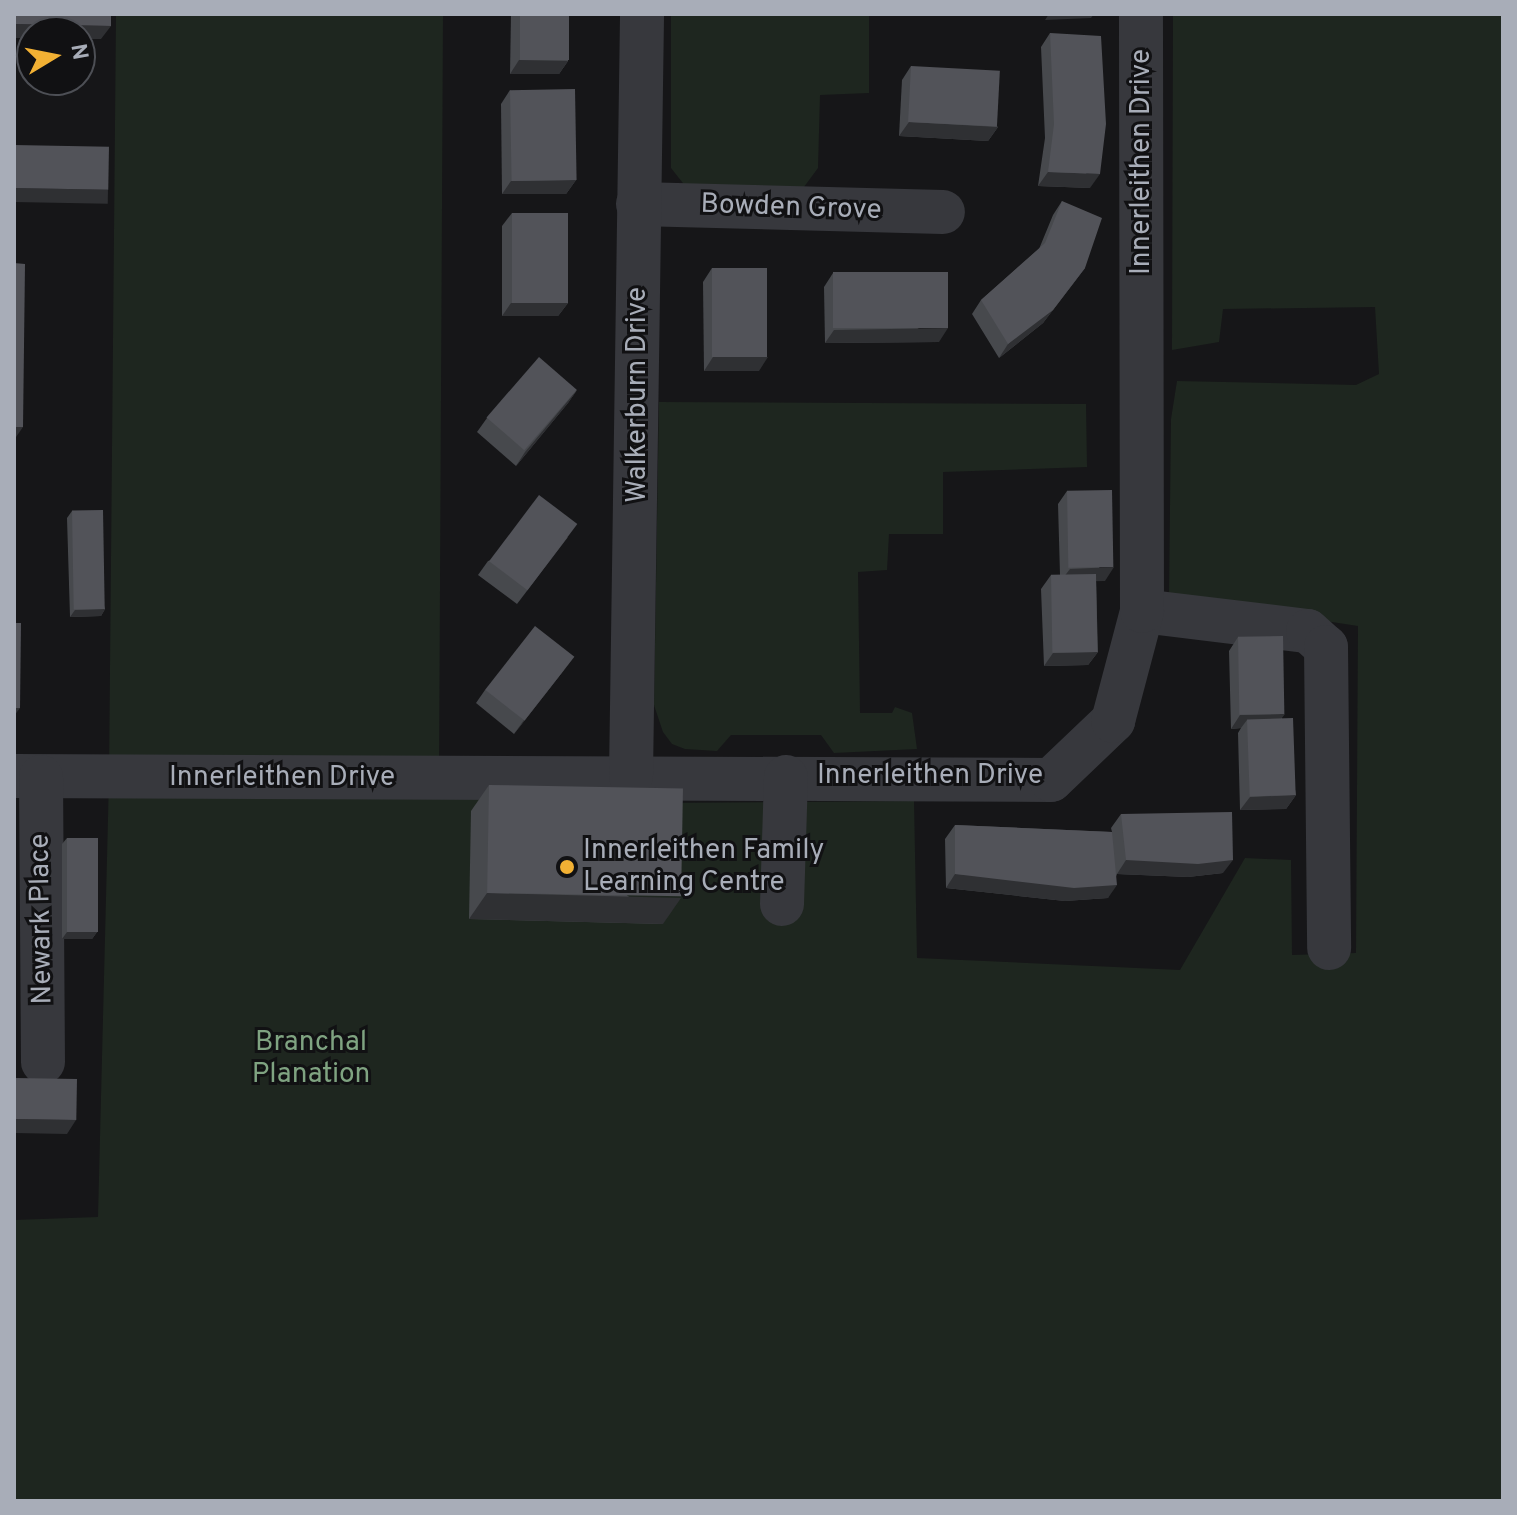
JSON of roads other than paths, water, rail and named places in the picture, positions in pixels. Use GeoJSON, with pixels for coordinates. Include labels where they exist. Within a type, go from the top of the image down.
{"type":"FeatureCollection","features":[{"type":"Feature","properties":{"kind":"street","name":"Walkerburn Drive"},"geometry":{"type":"LineString","coordinates":[[631,776],[642,14]]}},
{"type":"Feature","properties":{"kind":"street","name":"Innerleithen Drive"},"geometry":{"type":"LineString","coordinates":[[27,776],[1051,780],[1113,721],[1142,611],[1141,14]]}},
{"type":"Feature","properties":{"kind":"street","name":"Bowden Grove"},"geometry":{"type":"LineString","coordinates":[[638,204],[943,212]]}},
{"type":"Feature","properties":{"kind":"street"},"geometry":{"type":"LineString","coordinates":[[1142,611],[1308,631],[1326,647],[1329,948]]}},
{"type":"Feature","properties":{"kind":"street","name":"Newark Place"},"geometry":{"type":"LineString","coordinates":[[27,776],[43,1062]]}},
{"type":"Feature","properties":{"kind":"street"},"geometry":{"type":"LineString","coordinates":[[782,904],[786,777]]}},
{"type":"Feature","properties":{"kind":"place","name":"Innerleithen Family Learning Centre"},"geometry":{"type":"Point","coordinates":[567,867]}},
{"type":"Feature","properties":{"kind":"park label","name":"Branchal Planation"},"geometry":{"type":"Point","coordinates":[311,1059]}}]}
